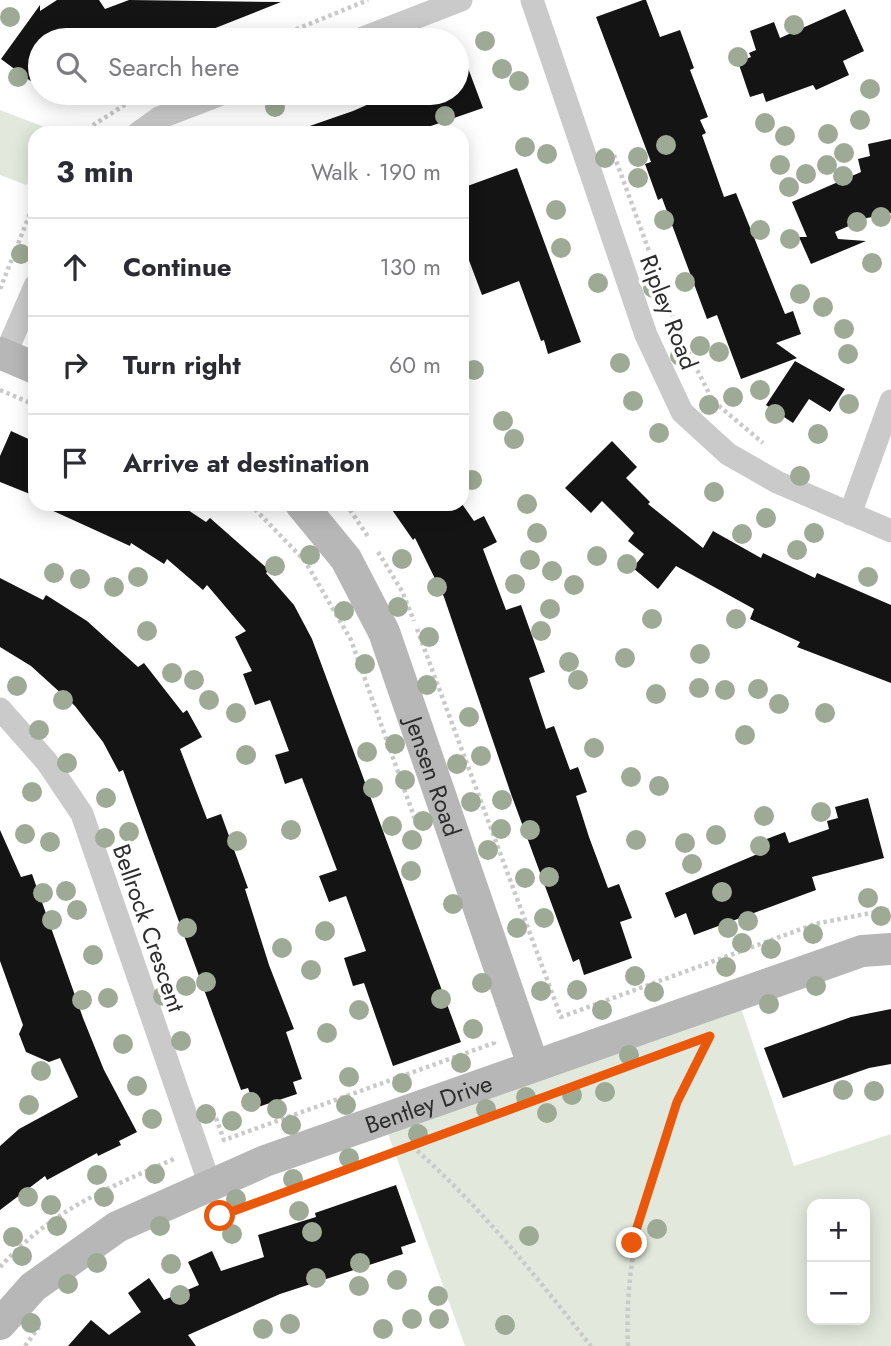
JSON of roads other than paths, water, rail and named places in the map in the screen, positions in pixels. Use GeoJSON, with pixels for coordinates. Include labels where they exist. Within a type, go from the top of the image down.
{"type":"FeatureCollection","features":[{"type":"Feature","properties":{"kind":"street"},"geometry":{"type":"LineString","coordinates":[[389,28],[461,0]]}},
{"type":"Feature","properties":{"kind":"street","name":"Ripley Road"},"geometry":{"type":"LineString","coordinates":[[531,0],[646,335],[682,412],[728,454],[778,482],[891,531]]}},
{"type":"Feature","properties":{"kind":"street"},"geometry":{"type":"LineString","coordinates":[[148,126],[159,118],[193,105]]}},
{"type":"Feature","properties":{"kind":"street"},"geometry":{"type":"LineString","coordinates":[[28,301],[3,354],[28,366]]}},
{"type":"Feature","properties":{"kind":"street"},"geometry":{"type":"LineString","coordinates":[[850,514],[891,401]]}},
{"type":"Feature","properties":{"kind":"street","name":"Jensen Road"},"geometry":{"type":"LineString","coordinates":[[307,511],[346,559],[384,632],[533,1065]]}},
{"type":"Feature","properties":{"kind":"street","name":"Bellrock Crescent"},"geometry":{"type":"LineString","coordinates":[[0,709],[47,762],[82,814],[210,1185]]}},
{"type":"Feature","properties":{"kind":"street","name":"Bentley Drive"},"geometry":{"type":"LineString","coordinates":[[0,1324],[33,1287],[117,1227],[265,1161],[862,951],[891,949]]}}]}
